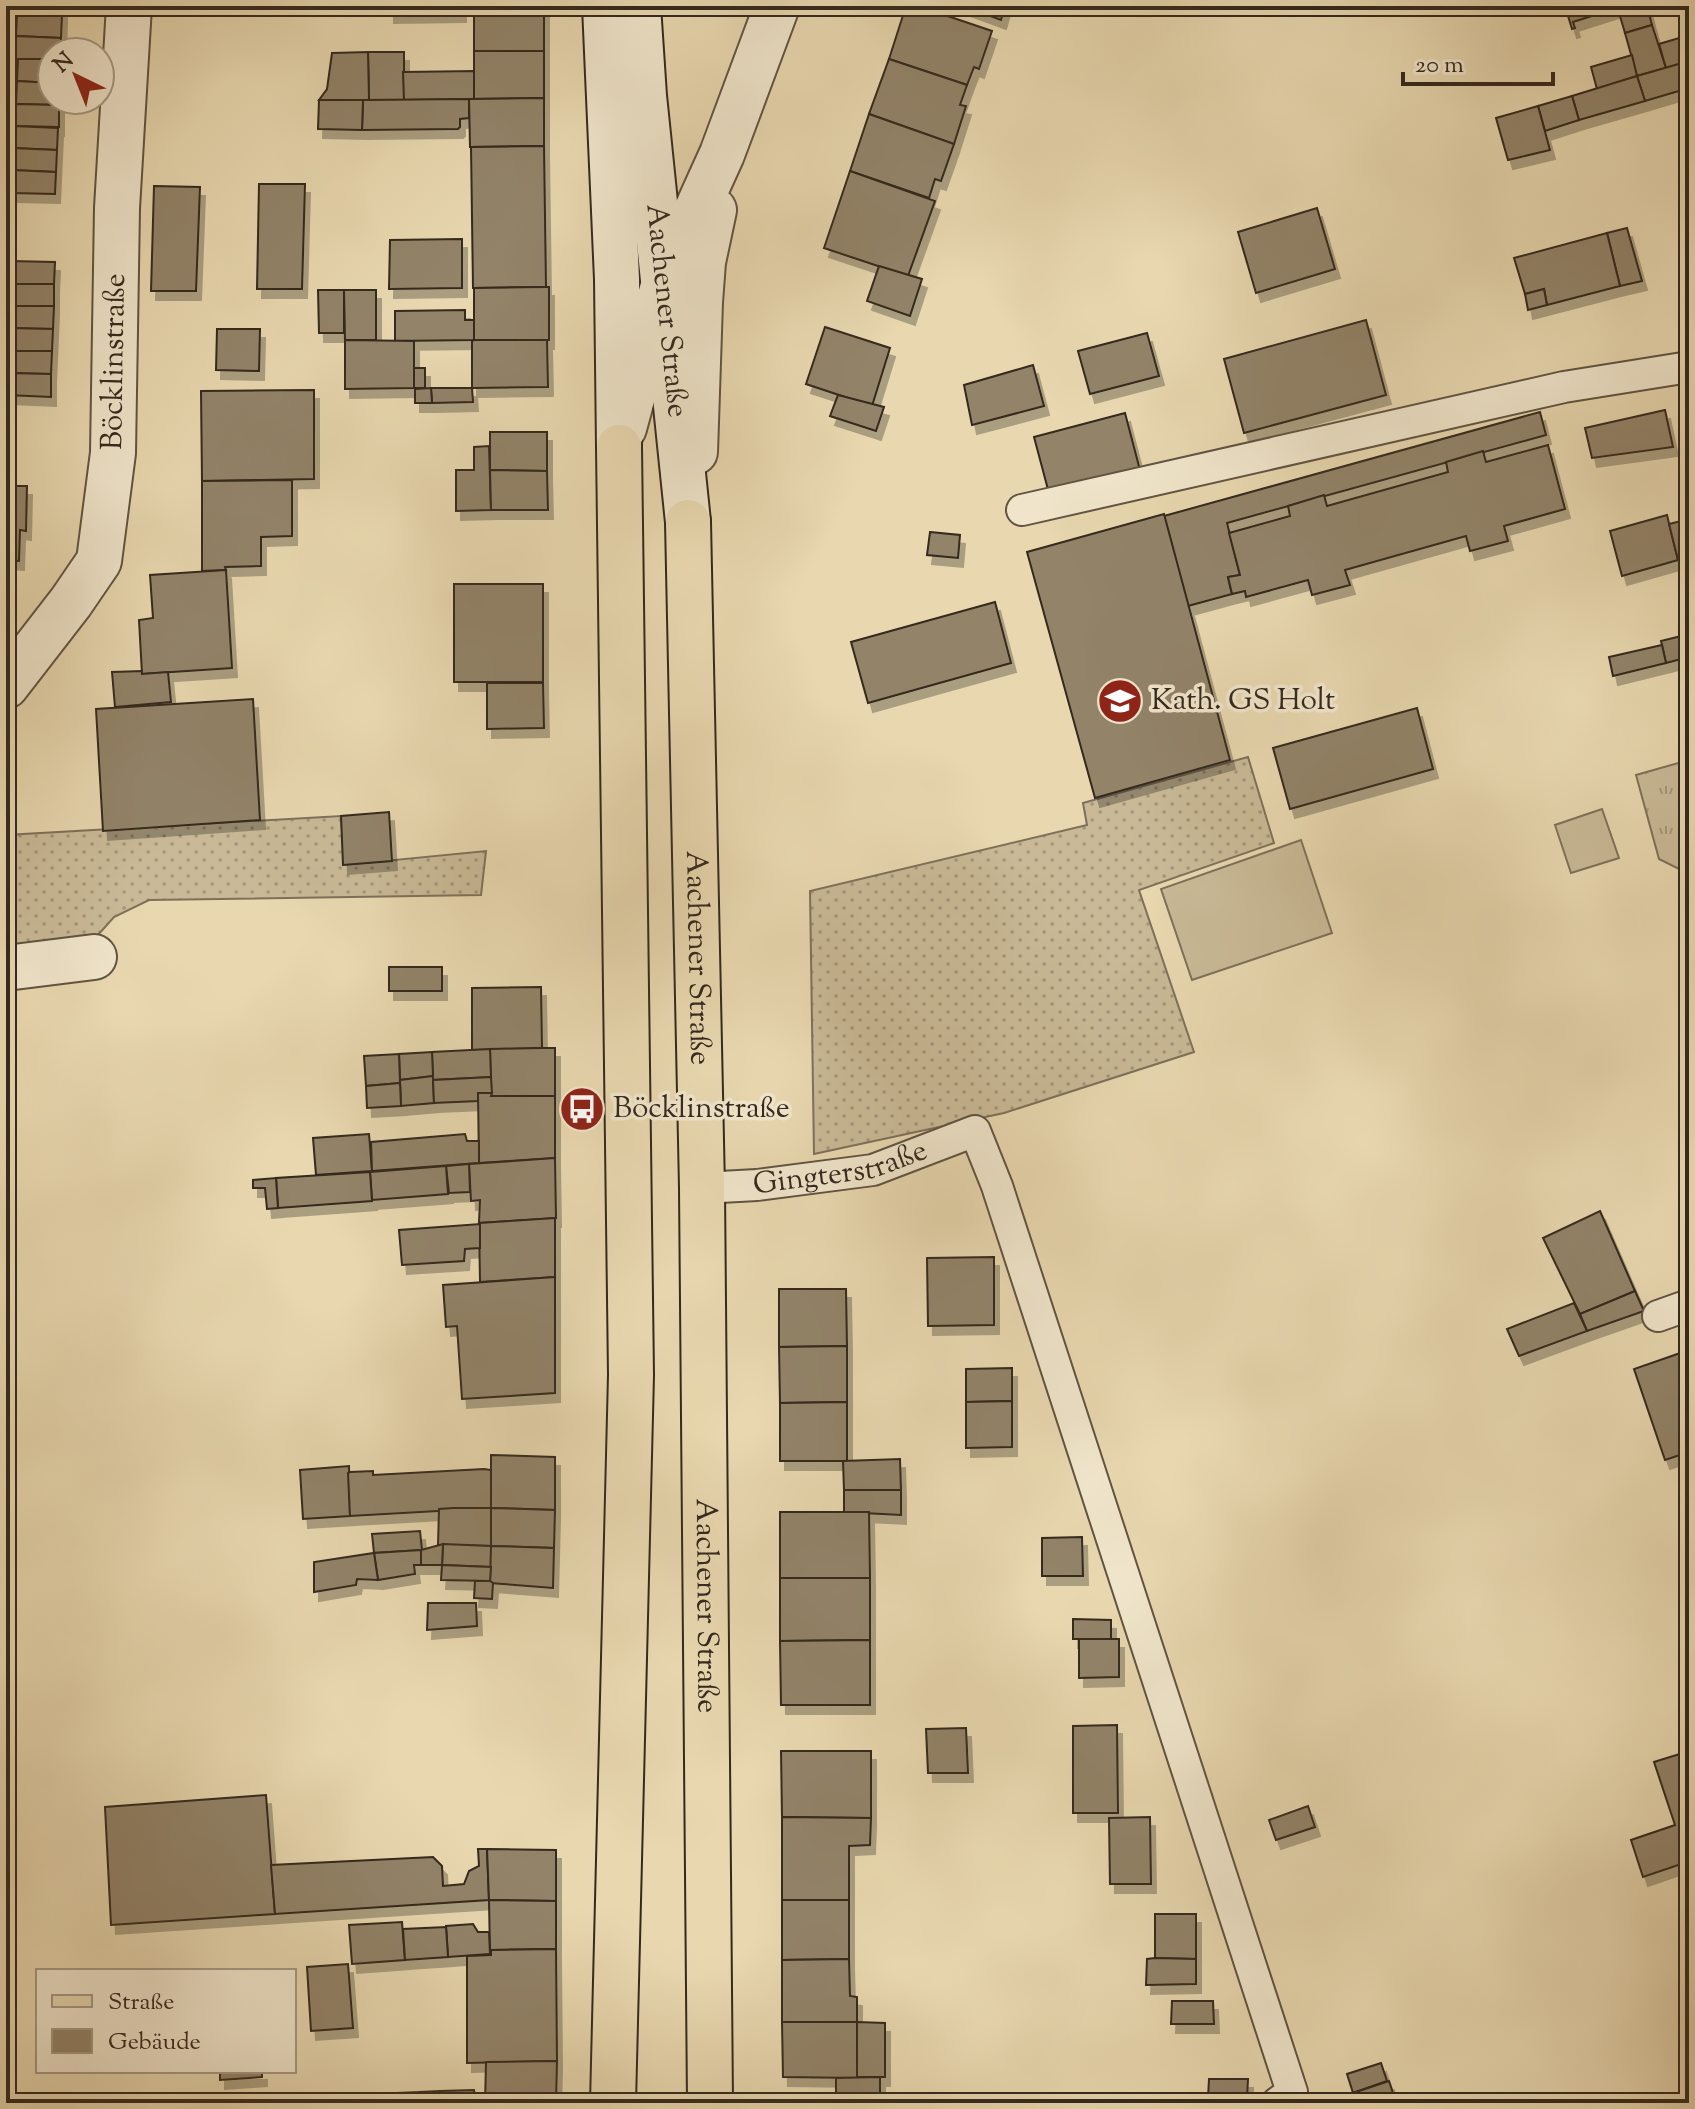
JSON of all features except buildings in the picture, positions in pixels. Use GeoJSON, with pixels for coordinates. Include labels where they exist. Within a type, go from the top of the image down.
{"type":"FeatureCollection","features":[{"type":"Feature","properties":{"kind":"main road","name":"Aachener Straße"},"geometry":{"type":"LineString","coordinates":[[613,2103],[631,1375],[619,447]]}},
{"type":"Feature","properties":{"kind":"main road","name":"Aachener Straße"},"geometry":{"type":"LineString","coordinates":[[688,522],[702,1188],[710,2103]]}},
{"type":"Feature","properties":{"kind":"street","name":"Böcklinstraße"},"geometry":{"type":"LineString","coordinates":[[6,686],[99,561],[113,453],[117,208],[129,6]]}},
{"type":"Feature","properties":{"kind":"street","name":"Aachener Straße"},"geometry":{"type":"LineString","coordinates":[[605,6],[617,279],[619,447]]}},
{"type":"Feature","properties":{"kind":"street","name":"Aachener Straße"},"geometry":{"type":"LineString","coordinates":[[638,6],[645,109],[688,522]]}},
{"type":"Feature","properties":{"kind":"street"},"geometry":{"type":"LineString","coordinates":[[619,447],[664,282],[722,154],[777,6]]}},
{"type":"Feature","properties":{"kind":"street"},"geometry":{"type":"LineString","coordinates":[[688,522],[697,427],[703,262],[722,154]]}},
{"type":"Feature","properties":{"kind":"street"},"geometry":{"type":"LineString","coordinates":[[6,968],[94,957]]}},
{"type":"Feature","properties":{"kind":"lane"},"geometry":{"type":"LineString","coordinates":[[1022,510],[1564,387],[1689,367]]}},
{"type":"Feature","properties":{"kind":"lane","name":"Gingterstraße"},"geometry":{"type":"LineString","coordinates":[[702,1188],[757,1185],[873,1170],[975,1131],[997,1186],[1292,2092],[1277,2103]]}},
{"type":"Feature","properties":{"kind":"lane"},"geometry":{"type":"LineString","coordinates":[[1658,1316],[1689,1305]]}},
{"type":"Feature","properties":{"kind":"green space"},"geometry":{"type":"Polygon","coordinates":[[[1248,757],[1274,843],[1139,890],[1194,1052],[1004,1113],[814,1154],[810,891],[1087,825],[1083,803],[1248,757]]]}},
{"type":"Feature","properties":{"kind":"green space"},"geometry":{"type":"Polygon","coordinates":[[[1689,760],[1689,874],[1659,859],[1636,775],[1689,760]]]}},
{"type":"Feature","properties":{"kind":"green space"},"geometry":{"type":"Polygon","coordinates":[[[1602,809],[1619,858],[1571,873],[1555,825],[1602,809]]]}},
{"type":"Feature","properties":{"kind":"green space"},"geometry":{"type":"Polygon","coordinates":[[[341,816],[344,865],[486,851],[481,895],[149,900],[114,917],[89,945],[6,947],[6,835],[341,816]]]}},
{"type":"Feature","properties":{"kind":"green space"},"geometry":{"type":"Polygon","coordinates":[[[1301,840],[1332,933],[1192,980],[1161,889],[1301,840]]]}},
{"type":"Feature","properties":{"kind":"place","name":"Kath. GS Holt"},"geometry":{"type":"Point","coordinates":[1120,701]}},
{"type":"Feature","properties":{"kind":"place","name":"Böcklinstraße"},"geometry":{"type":"Point","coordinates":[582,1109]}}]}
